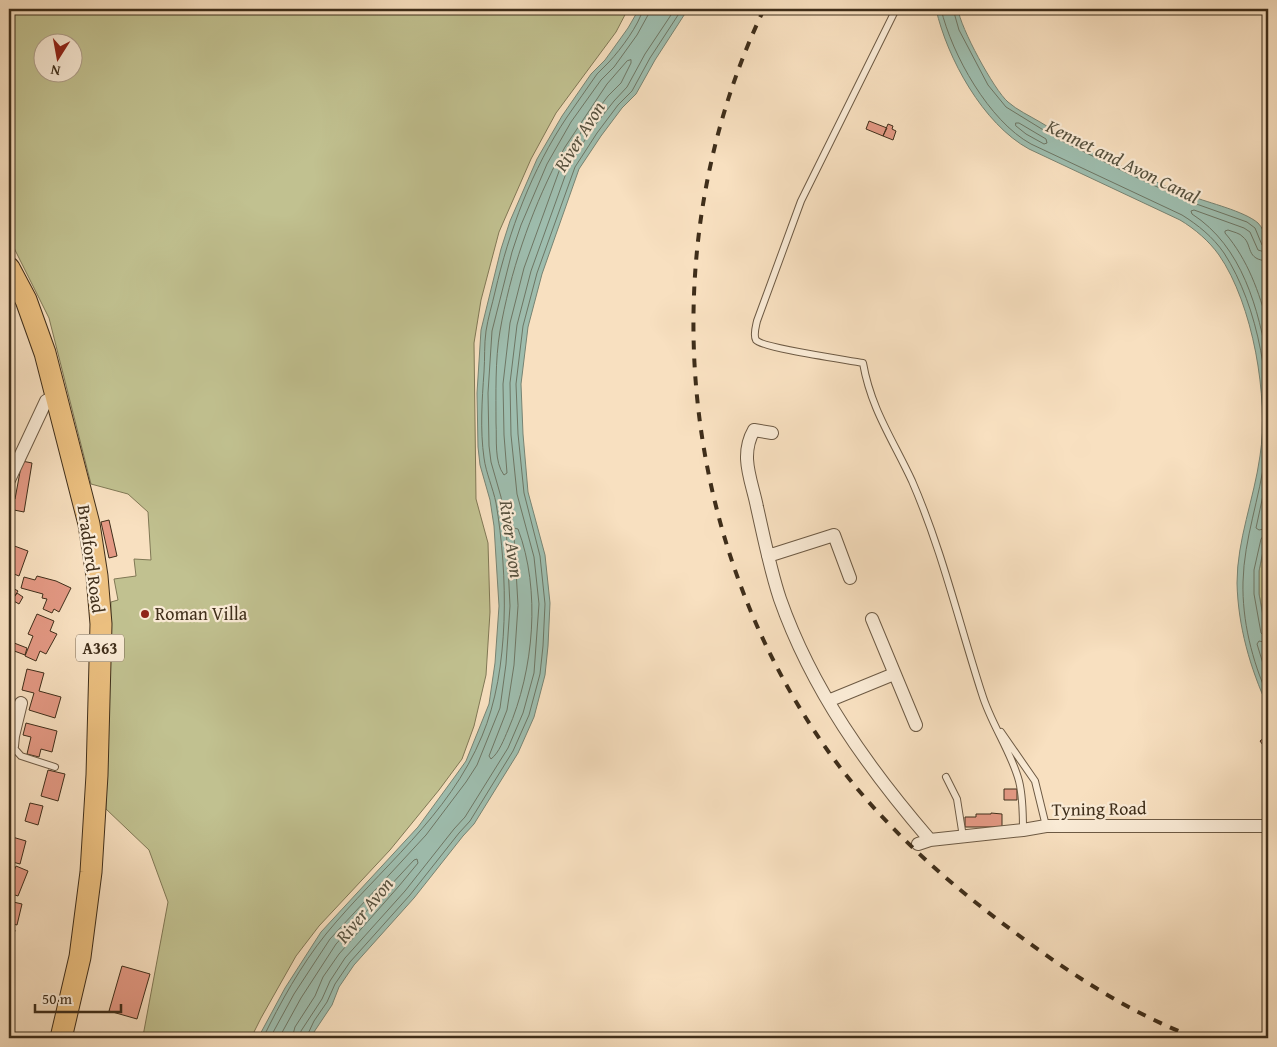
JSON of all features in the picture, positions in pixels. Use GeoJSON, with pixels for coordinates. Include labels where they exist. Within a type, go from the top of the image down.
{"type":"FeatureCollection","features":[{"type":"Feature","properties":{"kind":"main road","name":"Bradford Road"},"geometry":{"type":"LineString","coordinates":[[9,268],[26,300],[45,353],[89,524],[97,576],[100,624],[97,775],[91,872],[80,957],[61,1038]]}},
{"type":"Feature","properties":{"kind":"street"},"geometry":{"type":"LineString","coordinates":[[9,480],[46,401],[56,395]]}},
{"type":"Feature","properties":{"kind":"street","name":"Tyning Road"},"geometry":{"type":"LineString","coordinates":[[772,433],[754,430],[749,439],[747,472],[780,598],[799,648],[828,701],[852,741],[924,842],[1046,826],[1268,826]]}},
{"type":"Feature","properties":{"kind":"street"},"geometry":{"type":"LineString","coordinates":[[768,556],[834,535],[850,578]]}},
{"type":"Feature","properties":{"kind":"street"},"geometry":{"type":"LineString","coordinates":[[872,619],[916,725]]}},
{"type":"Feature","properties":{"kind":"street"},"geometry":{"type":"LineString","coordinates":[[828,701],[894,674]]}},
{"type":"Feature","properties":{"kind":"street"},"geometry":{"type":"LineString","coordinates":[[10,747],[21,703]]}},
{"type":"Feature","properties":{"kind":"lane"},"geometry":{"type":"LineString","coordinates":[[896,9],[801,201],[757,321],[755,334],[758,342],[768,345],[863,363],[866,383],[874,406],[912,482],[927,521],[982,696],[1019,781],[1024,830]]}},
{"type":"Feature","properties":{"kind":"lane"},"geometry":{"type":"LineString","coordinates":[[995,723],[1035,781],[1046,826]]}},
{"type":"Feature","properties":{"kind":"lane"},"geometry":{"type":"LineString","coordinates":[[10,747],[22,756],[55,766]]}},
{"type":"Feature","properties":{"kind":"lane"},"geometry":{"type":"LineString","coordinates":[[946,777],[957,799],[963,837]]}},
{"type":"Feature","properties":{"kind":"green space"},"geometry":{"type":"Polygon","coordinates":[[[9,9],[628,9],[616,32],[556,113],[531,159],[499,232],[481,300],[474,343],[476,499],[488,543],[490,612],[486,675],[474,726],[462,759],[390,850],[319,926],[296,956],[251,1038],[148,1038],[143,1036],[168,902],[149,850],[106,809],[111,602],[118,600],[114,579],[136,576],[134,559],[151,560],[148,512],[128,494],[91,484],[49,318],[9,238],[9,9]]]}},
{"type":"Feature","properties":{"kind":"green space"},"geometry":{"type":"Polygon","coordinates":[[[1268,526],[1268,644],[1259,594],[1259,571],[1268,526]]]}},
{"type":"Feature","properties":{"kind":"water","name":"River Avon"},"geometry":{"type":"Polygon","coordinates":[[[639,9],[688,9],[655,60],[636,94],[622,108],[579,169],[542,274],[528,327],[521,384],[523,434],[528,492],[545,555],[550,603],[545,675],[534,717],[518,753],[474,824],[414,898],[354,965],[339,987],[332,1005],[310,1038],[258,1038],[285,988],[321,932],[418,827],[466,761],[489,704],[495,663],[499,606],[494,526],[490,500],[480,465],[478,447],[477,393],[481,330],[510,221],[537,159],[562,116],[591,74],[605,60],[639,9]]]}},
{"type":"Feature","properties":{"kind":"water"},"geometry":{"type":"Polygon","coordinates":[[[936,9],[958,9],[971,43],[987,72],[1002,95],[1015,108],[1076,143],[1133,172],[1172,189],[1244,215],[1258,223],[1263,231],[1268,259],[1268,526],[1259,571],[1259,594],[1268,644],[1268,707],[1246,646],[1238,599],[1237,583],[1240,551],[1260,456],[1262,407],[1256,352],[1241,299],[1231,275],[1211,245],[1180,220],[1029,149],[1012,138],[982,107],[969,88],[949,48],[936,9]]]}},
{"type":"Feature","properties":{"kind":"building"},"geometry":{"type":"Polygon","coordinates":[[[869,121],[887,128],[883,136],[866,129],[869,121]]]}},
{"type":"Feature","properties":{"kind":"building"},"geometry":{"type":"Polygon","coordinates":[[[888,124],[893,126],[892,129],[896,131],[893,140],[883,136],[888,124]]]}},
{"type":"Feature","properties":{"kind":"building"},"geometry":{"type":"Polygon","coordinates":[[[22,461],[32,463],[24,512],[9,509],[9,498],[15,499],[22,461]]]}},
{"type":"Feature","properties":{"kind":"building"},"geometry":{"type":"Polygon","coordinates":[[[109,520],[117,556],[109,558],[101,522],[109,520]]]}},
{"type":"Feature","properties":{"kind":"building"},"geometry":{"type":"Polygon","coordinates":[[[9,544],[28,551],[19,576],[9,572],[9,544]]]}},
{"type":"Feature","properties":{"kind":"building"},"geometry":{"type":"Polygon","coordinates":[[[37,576],[56,581],[71,588],[59,612],[54,609],[52,613],[43,609],[47,599],[42,598],[43,594],[21,588],[24,577],[35,580],[37,576]]]}},
{"type":"Feature","properties":{"kind":"building"},"geometry":{"type":"Polygon","coordinates":[[[9,586],[18,591],[13,599],[9,597],[9,586]]]}},
{"type":"Feature","properties":{"kind":"building"},"geometry":{"type":"Polygon","coordinates":[[[17,593],[23,597],[19,604],[12,600],[17,593]]]}},
{"type":"Feature","properties":{"kind":"building"},"geometry":{"type":"Polygon","coordinates":[[[37,614],[54,621],[50,631],[57,634],[46,654],[40,651],[36,661],[25,656],[33,636],[28,634],[37,614]]]}},
{"type":"Feature","properties":{"kind":"building"},"geometry":{"type":"Polygon","coordinates":[[[9,641],[27,648],[25,655],[9,649],[9,641]]]}},
{"type":"Feature","properties":{"kind":"building"},"geometry":{"type":"Polygon","coordinates":[[[27,669],[44,673],[39,691],[61,697],[55,718],[29,710],[34,693],[22,690],[27,669]]]}},
{"type":"Feature","properties":{"kind":"building"},"geometry":{"type":"Polygon","coordinates":[[[26,723],[57,731],[52,752],[41,749],[39,757],[27,754],[31,737],[23,735],[26,723]]]}},
{"type":"Feature","properties":{"kind":"building"},"geometry":{"type":"Polygon","coordinates":[[[1268,735],[1268,752],[1260,741],[1268,735]]]}},
{"type":"Feature","properties":{"kind":"building"},"geometry":{"type":"Polygon","coordinates":[[[48,770],[65,774],[58,801],[41,796],[48,770]]]}},
{"type":"Feature","properties":{"kind":"building"},"geometry":{"type":"Polygon","coordinates":[[[1004,789],[1017,789],[1017,800],[1004,800],[1004,789]]]}},
{"type":"Feature","properties":{"kind":"building"},"geometry":{"type":"Polygon","coordinates":[[[30,803],[43,806],[38,825],[25,821],[30,803]]]}},
{"type":"Feature","properties":{"kind":"building"},"geometry":{"type":"Polygon","coordinates":[[[976,814],[1002,814],[1002,827],[965,827],[965,817],[976,817],[976,814]]]}},
{"type":"Feature","properties":{"kind":"building"},"geometry":{"type":"Polygon","coordinates":[[[9,836],[26,841],[20,864],[9,861],[9,836]]]}},
{"type":"Feature","properties":{"kind":"building"},"geometry":{"type":"Polygon","coordinates":[[[16,866],[28,871],[18,896],[9,893],[9,884],[16,866]]]}},
{"type":"Feature","properties":{"kind":"building"},"geometry":{"type":"Polygon","coordinates":[[[9,901],[22,904],[17,925],[9,923],[9,901]]]}},
{"type":"Feature","properties":{"kind":"building"},"geometry":{"type":"Polygon","coordinates":[[[9,929],[15,930],[10,954],[9,954],[9,929]]]}},
{"type":"Feature","properties":{"kind":"building"},"geometry":{"type":"Polygon","coordinates":[[[9,960],[14,962],[9,977],[9,960]]]}},
{"type":"Feature","properties":{"kind":"building"},"geometry":{"type":"Polygon","coordinates":[[[122,966],[150,974],[137,1019],[109,1011],[122,966]]]}},
{"type":"Feature","properties":{"kind":"railway"},"geometry":{"type":"LineString","coordinates":[[764,9],[728,99],[705,192],[694,287],[696,382],[709,477],[735,569],[772,658],[821,741],[841,769],[886,821],[936,869],[989,913],[1081,979],[1149,1017],[1196,1038]]}},
{"type":"Feature","properties":{"kind":"place","name":"Roman Villa"},"geometry":{"type":"Point","coordinates":[145,614]}},
{"type":"Feature","properties":{"kind":"water label","name":"Kennet and Avon Canal"},"geometry":{"type":"Point","coordinates":[1123,161]}}]}
